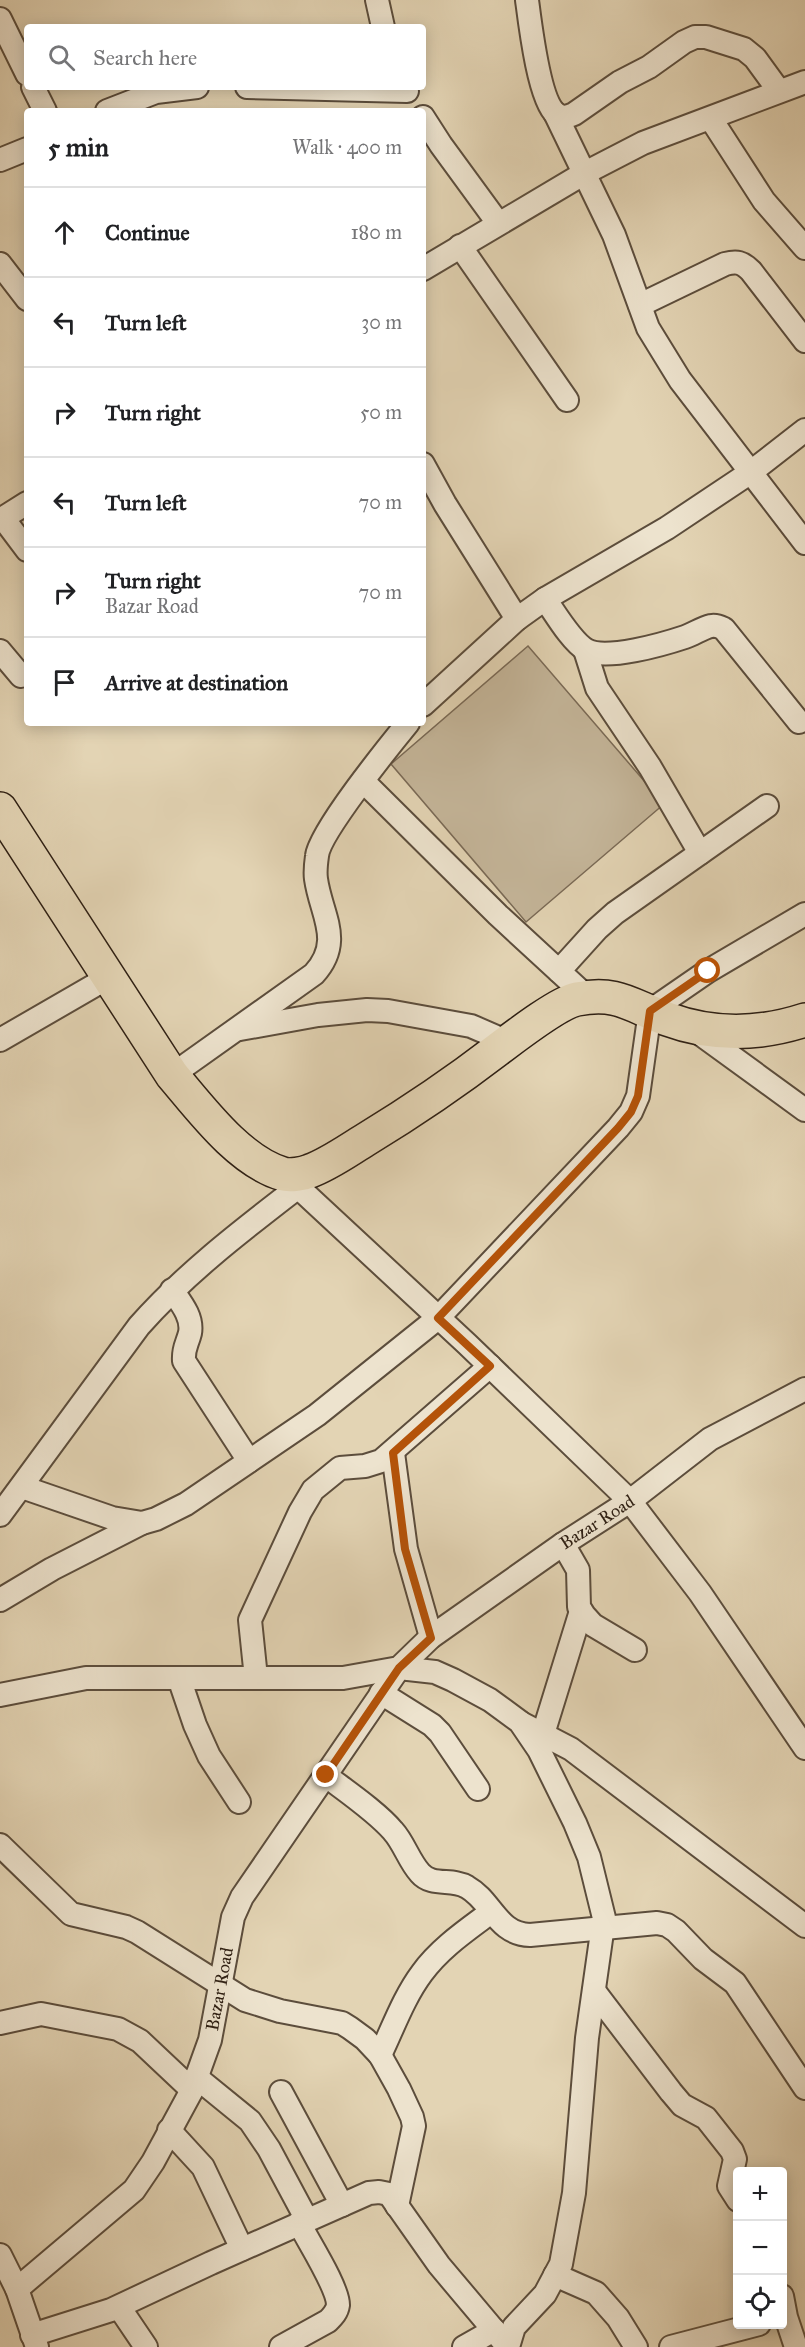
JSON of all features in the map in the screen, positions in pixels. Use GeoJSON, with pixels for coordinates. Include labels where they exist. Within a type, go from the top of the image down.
{"type":"FeatureCollection","features":[{"type":"Feature","properties":{"kind":"highway"},"geometry":{"type":"LineString","coordinates":[[0,809],[172,1075],[206,1115],[235,1144],[262,1164],[291,1181],[330,1161],[451,1085],[508,1042],[573,999],[602,995],[629,1001],[667,1019],[687,1025],[738,1033],[785,1026],[805,1020]]}},
{"type":"Feature","properties":{"kind":"street"},"geometry":{"type":"LineString","coordinates":[[377,0],[382,24]]}},
{"type":"Feature","properties":{"kind":"street"},"geometry":{"type":"LineString","coordinates":[[527,0],[534,58],[550,105],[614,235],[648,328],[680,381],[805,543]]}},
{"type":"Feature","properties":{"kind":"street"},"geometry":{"type":"LineString","coordinates":[[0,19],[24,68]]}},
{"type":"Feature","properties":{"kind":"street"},"geometry":{"type":"LineString","coordinates":[[555,113],[566,117],[574,114],[620,82],[649,67],[684,42],[695,37],[706,37],[744,49],[755,58],[779,91]]}},
{"type":"Feature","properties":{"kind":"street"},"geometry":{"type":"LineString","coordinates":[[426,267],[583,174],[643,143],[805,82]]}},
{"type":"Feature","properties":{"kind":"street"},"geometry":{"type":"LineString","coordinates":[[34,90],[44,108]]}},
{"type":"Feature","properties":{"kind":"street"},"geometry":{"type":"LineString","coordinates":[[115,108],[156,92],[172,90]]}},
{"type":"Feature","properties":{"kind":"street"},"geometry":{"type":"LineString","coordinates":[[407,90],[417,108]]}},
{"type":"Feature","properties":{"kind":"street"},"geometry":{"type":"LineString","coordinates":[[711,119],[764,201],[805,248]]}},
{"type":"Feature","properties":{"kind":"street"},"geometry":{"type":"LineString","coordinates":[[426,122],[498,223]]}},
{"type":"Feature","properties":{"kind":"street"},"geometry":{"type":"LineString","coordinates":[[0,160],[24,150]]}},
{"type":"Feature","properties":{"kind":"street"},"geometry":{"type":"LineString","coordinates":[[460,246],[567,400]]}},
{"type":"Feature","properties":{"kind":"street"},"geometry":{"type":"LineString","coordinates":[[640,305],[735,261],[744,264],[751,271],[805,340]]}},
{"type":"Feature","properties":{"kind":"street"},"geometry":{"type":"LineString","coordinates":[[0,264],[24,295]]}},
{"type":"Feature","properties":{"kind":"street"},"geometry":{"type":"LineString","coordinates":[[426,702],[518,618],[545,599],[667,528],[751,472],[805,430]]}},
{"type":"Feature","properties":{"kind":"street"},"geometry":{"type":"LineString","coordinates":[[426,469],[445,504],[518,618]]}},
{"type":"Feature","properties":{"kind":"street"},"geometry":{"type":"LineString","coordinates":[[24,505],[2,519],[24,546]]}},
{"type":"Feature","properties":{"kind":"street"},"geometry":{"type":"LineString","coordinates":[[545,599],[568,632],[585,650],[597,688],[650,766],[700,853]]}},
{"type":"Feature","properties":{"kind":"street"},"geometry":{"type":"LineString","coordinates":[[585,650],[594,653],[635,651],[686,636],[710,626],[718,626],[724,629],[799,722]]}},
{"type":"Feature","properties":{"kind":"street"},"geometry":{"type":"LineString","coordinates":[[0,651],[21,676]]}},
{"type":"Feature","properties":{"kind":"street"},"geometry":{"type":"LineString","coordinates":[[172,1075],[314,974],[325,962],[330,933],[316,878],[317,852],[404,726]]}},
{"type":"Feature","properties":{"kind":"street"},"geometry":{"type":"LineString","coordinates":[[363,782],[498,915],[587,997]]}},
{"type":"Feature","properties":{"kind":"street"},"geometry":{"type":"LineString","coordinates":[[559,971],[597,928],[615,913],[767,806]]}},
{"type":"Feature","properties":{"kind":"street"},"geometry":{"type":"LineString","coordinates":[[0,1600],[52,1569],[142,1523],[156,1519],[186,1504],[316,1415],[438,1318],[564,1187],[631,1112],[638,1096],[650,1011],[708,971],[805,914]]}},
{"type":"Feature","properties":{"kind":"street"},"geometry":{"type":"LineString","coordinates":[[0,1040],[109,977]]}},
{"type":"Feature","properties":{"kind":"street"},"geometry":{"type":"LineString","coordinates":[[236,1030],[318,1016],[377,1011],[463,1024],[508,1042]]}},
{"type":"Feature","properties":{"kind":"street"},"geometry":{"type":"LineString","coordinates":[[687,1025],[805,1110]]}},
{"type":"Feature","properties":{"kind":"street"},"geometry":{"type":"LineString","coordinates":[[0,1515],[139,1326],[172,1290],[291,1181],[490,1366],[630,1501],[700,1593],[805,1748]]}},
{"type":"Feature","properties":{"kind":"street"},"geometry":{"type":"LineString","coordinates":[[172,1290],[191,1320],[189,1334],[183,1348],[184,1361],[249,1461]]}},
{"type":"Feature","properties":{"kind":"street"},"geometry":{"type":"LineString","coordinates":[[256,1678],[250,1620],[279,1555],[309,1497],[327,1477],[340,1468],[365,1466],[381,1461],[393,1453],[490,1366]]}},
{"type":"Feature","properties":{"kind":"street","name":"Bazar Road"},"geometry":{"type":"LineString","coordinates":[[17,2289],[134,2190],[153,2162],[194,2084],[210,2040],[233,1917],[242,1897],[399,1668],[431,1638],[563,1544],[630,1501],[710,1439],[805,1389]]}},
{"type":"Feature","properties":{"kind":"street"},"geometry":{"type":"LineString","coordinates":[[393,1453],[405,1549],[431,1638]]}},
{"type":"Feature","properties":{"kind":"street"},"geometry":{"type":"LineString","coordinates":[[22,1487],[112,1518],[142,1523]]}},
{"type":"Feature","properties":{"kind":"street"},"geometry":{"type":"LineString","coordinates":[[543,1734],[581,1611],[578,1570],[563,1544]]}},
{"type":"Feature","properties":{"kind":"street"},"geometry":{"type":"LineString","coordinates":[[581,1611],[593,1624],[635,1650]]}},
{"type":"Feature","properties":{"kind":"street"},"geometry":{"type":"LineString","coordinates":[[0,1695],[86,1678],[343,1678],[399,1668],[435,1672],[490,1700],[520,1722],[572,1749],[805,1926]]}},
{"type":"Feature","properties":{"kind":"street"},"geometry":{"type":"LineString","coordinates":[[179,1678],[195,1725],[209,1756],[238,1802]]}},
{"type":"Feature","properties":{"kind":"street"},"geometry":{"type":"LineString","coordinates":[[381,1694],[432,1725],[440,1733],[478,1789]]}},
{"type":"Feature","properties":{"kind":"street"},"geometry":{"type":"LineString","coordinates":[[464,2347],[503,2342],[514,2326],[545,2294],[561,2264],[573,2193],[587,2038],[604,1918],[589,1857],[575,1823],[539,1750],[520,1722]]}},
{"type":"Feature","properties":{"kind":"street"},"geometry":{"type":"LineString","coordinates":[[326,1775],[391,1828],[420,1874],[429,1880],[458,1883],[467,1887],[510,1931],[520,1935],[657,1923],[668,1925],[703,1959],[735,1983],[805,2088]]}},
{"type":"Feature","properties":{"kind":"street"},"geometry":{"type":"LineString","coordinates":[[0,1845],[71,1914],[126,1927],[221,1983],[245,2000],[280,2011],[342,2023],[365,2039],[380,2055],[399,2089],[414,2126],[397,2206]]}},
{"type":"Feature","properties":{"kind":"street"},"geometry":{"type":"LineString","coordinates":[[380,2055],[412,1988],[422,1973],[457,1938],[491,1912]]}},
{"type":"Feature","properties":{"kind":"street"},"geometry":{"type":"LineString","coordinates":[[594,1991],[670,2092],[682,2105],[706,2118],[732,2151],[735,2159],[733,2167]]}},
{"type":"Feature","properties":{"kind":"street"},"geometry":{"type":"LineString","coordinates":[[0,2023],[41,2014],[118,2029],[140,2041],[194,2084],[250,2121],[269,2150],[329,2279],[338,2306],[335,2314],[328,2320],[281,2347]]}},
{"type":"Feature","properties":{"kind":"street"},"geometry":{"type":"LineString","coordinates":[[281,2092],[342,2205]]}},
{"type":"Feature","properties":{"kind":"street"},"geometry":{"type":"LineString","coordinates":[[169,2130],[203,2167],[242,2249]]}},
{"type":"Feature","properties":{"kind":"street"},"geometry":{"type":"LineString","coordinates":[[733,2168],[729,2186],[733,2192]]}},
{"type":"Feature","properties":{"kind":"street"},"geometry":{"type":"LineString","coordinates":[[0,2255],[17,2289],[34,2343],[119,2307],[369,2193],[380,2192],[389,2194],[439,2265],[503,2342]]}},
{"type":"Feature","properties":{"kind":"street"},"geometry":{"type":"LineString","coordinates":[[555,2275],[596,2293],[618,2318],[636,2347]]}},
{"type":"Feature","properties":{"kind":"street"},"geometry":{"type":"LineString","coordinates":[[119,2307],[146,2347]]}},
{"type":"Feature","properties":{"kind":"street"},"geometry":{"type":"LineString","coordinates":[[787,2319],[796,2347]]}},
{"type":"Feature","properties":{"kind":"street"},"geometry":{"type":"LineString","coordinates":[[671,2347],[743,2329]]}},
{"type":"Feature","properties":{"kind":"shaded area"},"geometry":{"type":"Polygon","coordinates":[[[528,646],[664,804],[526,922],[391,764],[528,646]]]}},
{"type":"Feature","properties":{"kind":"route"},"geometry":{"type":"LineString","coordinates":[[326,1775],[399,1668],[431,1638],[405,1549],[393,1453],[490,1366],[438,1318],[564,1187],[631,1112],[638,1096],[650,1011],[708,971]]}}]}
